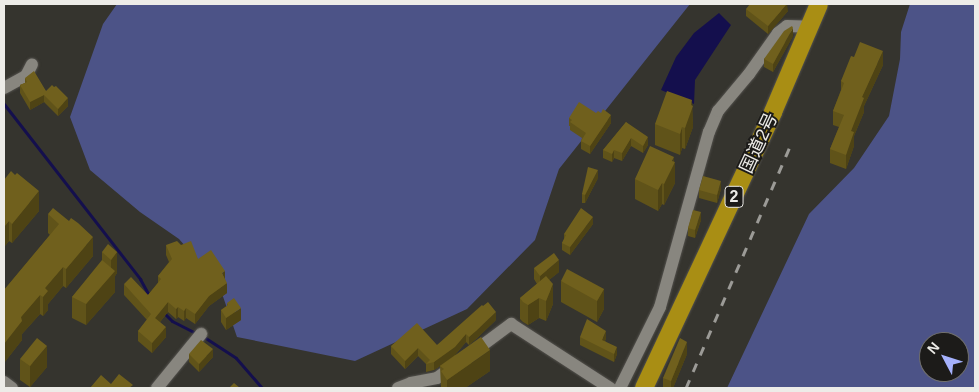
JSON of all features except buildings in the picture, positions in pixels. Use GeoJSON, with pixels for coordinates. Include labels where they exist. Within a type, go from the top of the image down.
{"type":"FeatureCollection","features":[{"type":"Feature","properties":{"kind":"highway","name":"国道2号"},"geometry":{"type":"LineString","coordinates":[[644,388],[751,161],[819,4]]}},
{"type":"Feature","properties":{"kind":"street"},"geometry":{"type":"LineString","coordinates":[[620,388],[660,307],[709,132],[718,111],[749,74],[778,33],[787,26],[810,27]]}},
{"type":"Feature","properties":{"kind":"street"},"geometry":{"type":"LineString","coordinates":[[4,88],[26,76],[32,64]]}},
{"type":"Feature","properties":{"kind":"street"},"geometry":{"type":"LineString","coordinates":[[398,388],[411,383],[437,378],[511,324],[610,388]]}},
{"type":"Feature","properties":{"kind":"street"},"geometry":{"type":"LineString","coordinates":[[157,388],[201,334]]}},
{"type":"Feature","properties":{"kind":"street"},"geometry":{"type":"LineString","coordinates":[[4,382],[12,388]]}},
{"type":"Feature","properties":{"kind":"shaded area"},"geometry":{"type":"Polygon","coordinates":[[[117,4],[690,4],[559,169],[535,240],[467,309],[355,361],[237,337],[219,285],[179,239],[140,212],[90,170],[70,117],[103,24],[117,4]]]}},
{"type":"Feature","properties":{"kind":"shaded area"},"geometry":{"type":"Polygon","coordinates":[[[910,4],[975,4],[975,388],[727,388],[809,214],[854,168],[889,116],[900,59],[901,32],[910,4]]]}},
{"type":"Feature","properties":{"kind":"shaded area"},"geometry":{"type":"Polygon","coordinates":[[[719,13],[731,25],[695,80],[694,104],[661,90],[676,57],[694,33],[719,13]]]}},
{"type":"Feature","properties":{"kind":"waterway"},"geometry":{"type":"LineString","coordinates":[[4,104],[140,279],[150,297]]}},
{"type":"Feature","properties":{"kind":"waterway"},"geometry":{"type":"LineString","coordinates":[[164,313],[172,321],[196,333]]}},
{"type":"Feature","properties":{"kind":"waterway"},"geometry":{"type":"LineString","coordinates":[[204,337],[236,358],[262,388]]}},
{"type":"Feature","properties":{"kind":"railway"},"geometry":{"type":"LineString","coordinates":[[686,388],[790,146]]}}]}
